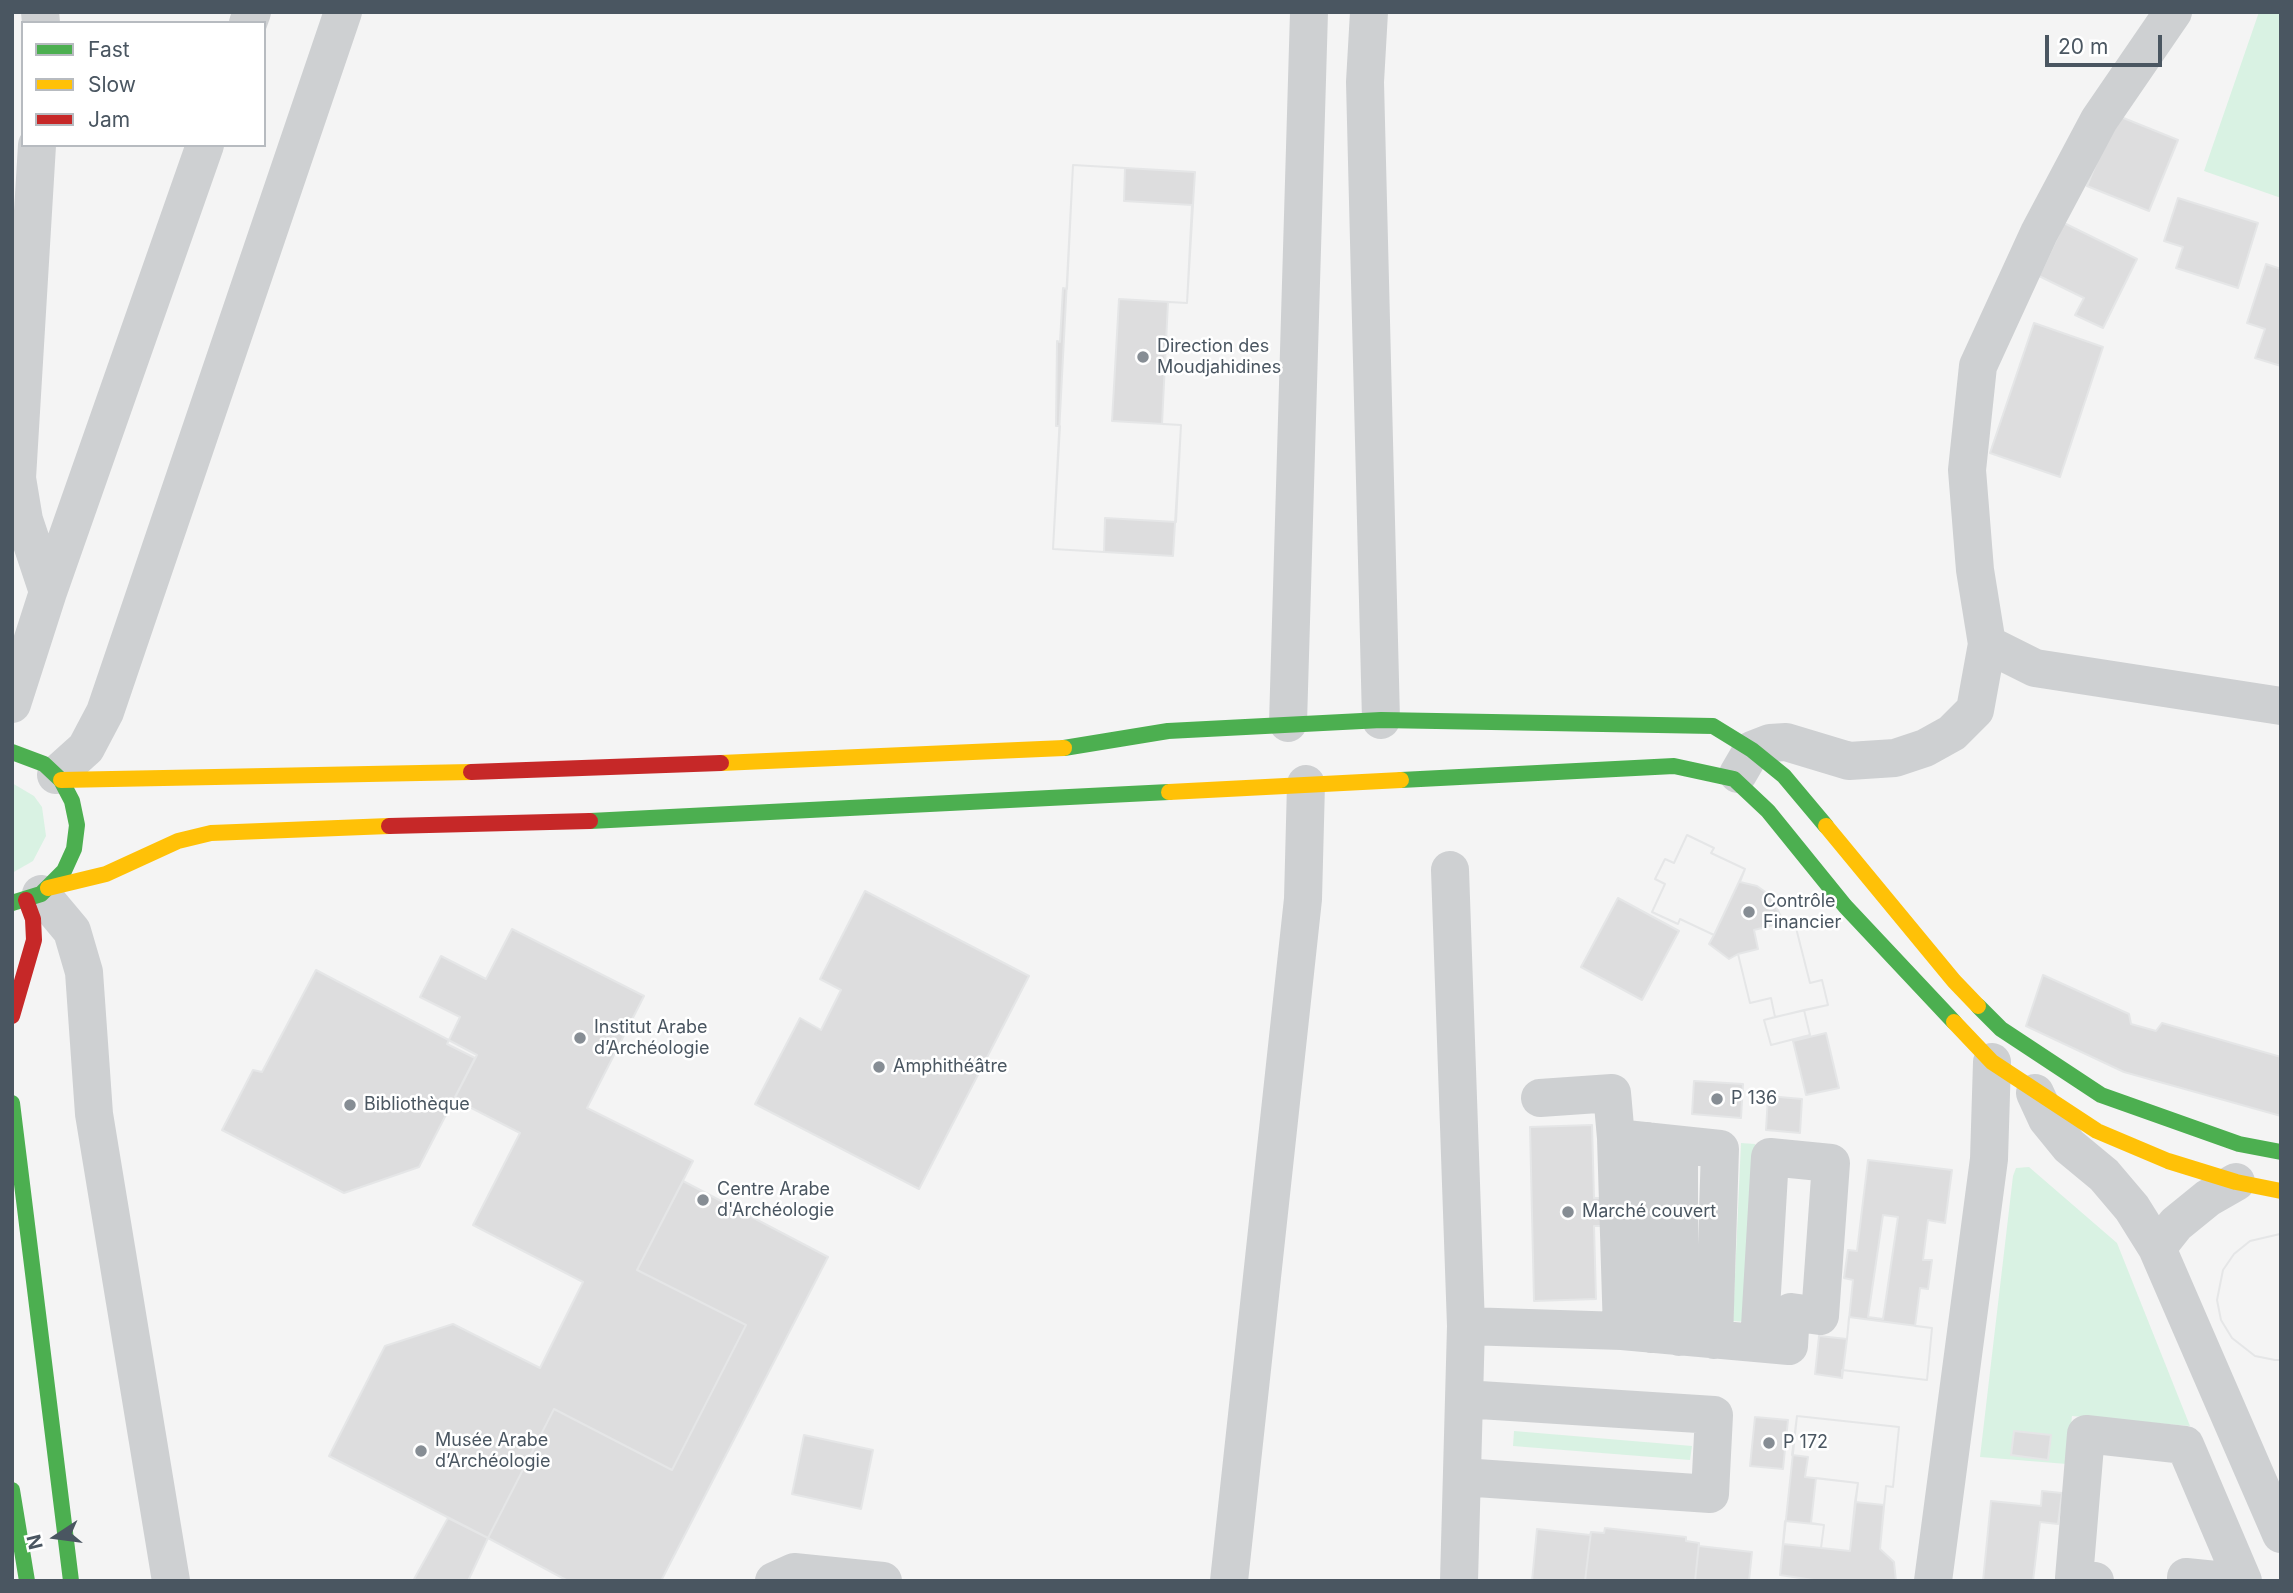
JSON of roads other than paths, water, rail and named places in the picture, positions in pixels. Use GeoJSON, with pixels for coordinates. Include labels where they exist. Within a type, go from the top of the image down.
{"type":"FeatureCollection","features":[{"type":"Feature","properties":{"kind":"main road"},"geometry":{"type":"LineString","coordinates":[[59,778],[442,773],[1054,750],[1168,731],[1381,720],[1672,723],[1713,726],[1743,765],[1768,811],[1895,961],[1992,1062],[2035,1093],[2097,1131],[2168,1161],[2236,1182],[2281,1191]]}},
{"type":"Feature","properties":{"kind":"main road"},"geometry":{"type":"LineString","coordinates":[[12,752],[29,756],[59,778],[72,802],[77,825],[74,849],[64,871],[32,896]]}},
{"type":"Feature","properties":{"kind":"main road"},"geometry":{"type":"LineString","coordinates":[[32,896],[106,874],[177,842],[211,833],[240,830],[655,819],[1306,784],[1743,765],[1784,776],[1954,981],[2001,1029],[2101,1095],[2239,1143],[2281,1152]]}},
{"type":"Feature","properties":{"kind":"main road"},"geometry":{"type":"LineString","coordinates":[[12,1016],[34,940],[32,896]]}},
{"type":"Feature","properties":{"kind":"main road"},"geometry":{"type":"LineString","coordinates":[[12,1103],[71,1581]]}},
{"type":"Feature","properties":{"kind":"main road"},"geometry":{"type":"LineString","coordinates":[[12,1490],[27,1581]]}},
{"type":"Feature","properties":{"kind":"street"},"geometry":{"type":"LineString","coordinates":[[59,778],[86,748],[105,712],[342,12]]}},
{"type":"Feature","properties":{"kind":"street"},"geometry":{"type":"LineString","coordinates":[[1288,723],[1309,12]]}},
{"type":"Feature","properties":{"kind":"street"},"geometry":{"type":"LineString","coordinates":[[1369,12],[1365,82],[1381,720]]}},
{"type":"Feature","properties":{"kind":"street"},"geometry":{"type":"LineString","coordinates":[[1743,765],[1759,745],[1786,742],[1849,761],[1895,758],[1925,748],[1952,733],[1975,709],[1987,644],[1975,570],[1967,470],[1978,366],[2039,233],[2099,120],[2173,12]]}},
{"type":"Feature","properties":{"kind":"street"},"geometry":{"type":"LineString","coordinates":[[37,147],[17,478],[24,520],[48,592]]}},
{"type":"Feature","properties":{"kind":"street"},"geometry":{"type":"LineString","coordinates":[[12,704],[48,592],[204,147]]}},
{"type":"Feature","properties":{"kind":"street"},"geometry":{"type":"LineString","coordinates":[[1987,644],[2035,668],[2281,706]]}},
{"type":"Feature","properties":{"kind":"street"},"geometry":{"type":"LineString","coordinates":[[1229,1581],[1303,899],[1306,784]]}},
{"type":"Feature","properties":{"kind":"street"},"geometry":{"type":"LineString","coordinates":[[1450,870],[1466,1326],[1458,1581]]}},
{"type":"Feature","properties":{"kind":"street"},"geometry":{"type":"LineString","coordinates":[[32,896],[72,931],[84,972],[94,1114],[171,1581]]}},
{"type":"Feature","properties":{"kind":"street"},"geometry":{"type":"LineString","coordinates":[[1933,1581],[1989,1159],[1992,1062]]}},
{"type":"Feature","properties":{"kind":"street"},"geometry":{"type":"LineString","coordinates":[[1540,1098],[1612,1093],[1647,1141],[1666,1335]]}},
{"type":"Feature","properties":{"kind":"street"},"geometry":{"type":"LineString","coordinates":[[2035,1093],[2047,1119],[2069,1146],[2104,1175],[2133,1208],[2157,1248],[2276,1517],[2218,1522]]}},
{"type":"Feature","properties":{"kind":"street"},"geometry":{"type":"LineString","coordinates":[[1647,1141],[1720,1149],[1666,1335]]}},
{"type":"Feature","properties":{"kind":"street"},"geometry":{"type":"LineString","coordinates":[[1466,1326],[1666,1335],[1789,1346],[1791,1312],[1820,1316],[1831,1163],[1770,1157],[1759,1343]]}},
{"type":"Feature","properties":{"kind":"street"},"geometry":{"type":"LineString","coordinates":[[2157,1248],[2176,1224],[2208,1198],[2236,1182]]}},
{"type":"Feature","properties":{"kind":"street"},"geometry":{"type":"LineString","coordinates":[[1462,1477],[1710,1494],[1714,1415],[1464,1399]]}},
{"type":"Feature","properties":{"kind":"street"},"geometry":{"type":"LineString","coordinates":[[2095,1581],[2074,1578],[2086,1434],[2185,1446],[2243,1581]]}},
{"type":"Feature","properties":{"kind":"street"},"geometry":{"type":"LineString","coordinates":[[774,1581],[794,1572],[883,1581]]}},
{"type":"Feature","properties":{"kind":"street"},"geometry":{"type":"LineString","coordinates":[[2186,1581],[2186,1577],[2226,1581]]}},
{"type":"Feature","properties":{"kind":"place","name":"Direction des Moudjahidines"},"geometry":{"type":"Point","coordinates":[1143,357]}},
{"type":"Feature","properties":{"kind":"place","name":"Contrôle Financier"},"geometry":{"type":"Point","coordinates":[1749,912]}},
{"type":"Feature","properties":{"kind":"place","name":"Institut Arabe d’Archéologie"},"geometry":{"type":"Point","coordinates":[580,1038]}},
{"type":"Feature","properties":{"kind":"place","name":"Amphithéâtre"},"geometry":{"type":"Point","coordinates":[879,1067]}},
{"type":"Feature","properties":{"kind":"place","name":"P 136"},"geometry":{"type":"Point","coordinates":[1717,1099]}},
{"type":"Feature","properties":{"kind":"place","name":"Bibliothèque"},"geometry":{"type":"Point","coordinates":[350,1105]}},
{"type":"Feature","properties":{"kind":"place","name":"Centre Arabe d'Archéologie"},"geometry":{"type":"Point","coordinates":[703,1200]}},
{"type":"Feature","properties":{"kind":"place","name":"Marché couvert"},"geometry":{"type":"Point","coordinates":[1568,1212]}},
{"type":"Feature","properties":{"kind":"place","name":"P 172"},"geometry":{"type":"Point","coordinates":[1769,1443]}},
{"type":"Feature","properties":{"kind":"place","name":"Musée Arabe d’Archéologie"},"geometry":{"type":"Point","coordinates":[421,1451]}}]}
